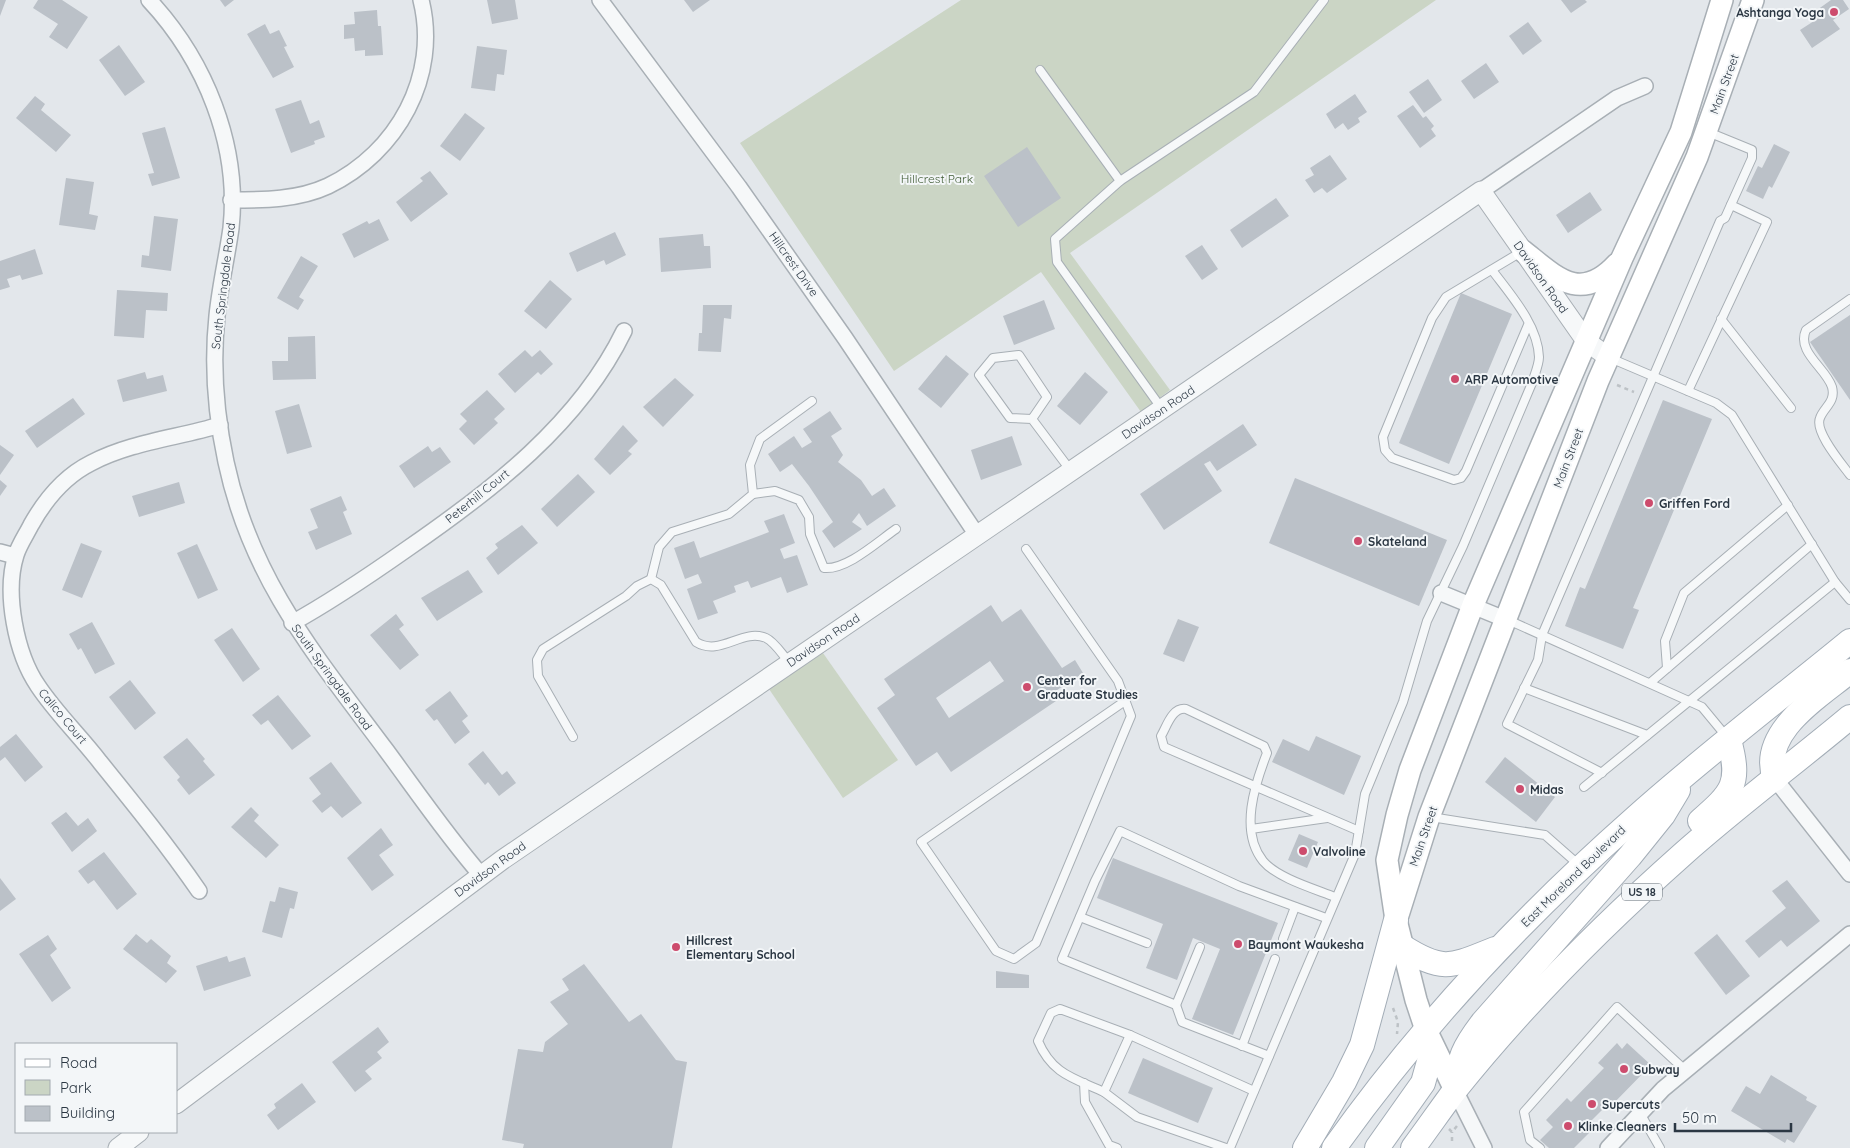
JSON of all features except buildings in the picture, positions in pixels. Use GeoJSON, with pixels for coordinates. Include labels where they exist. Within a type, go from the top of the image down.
{"type":"FeatureCollection","features":[{"type":"Feature","properties":{"kind":"main road"},"geometry":{"type":"LineString","coordinates":[[1721,1],[1752,4]]}},
{"type":"Feature","properties":{"kind":"main road","name":"Main Street"},"geometry":{"type":"LineString","coordinates":[[1455,1090],[1426,1030],[1416,1000],[1396,920],[1387,860],[1397,815],[1410,770],[1473,605],[1622,258],[1681,132],[1721,1]]}},
{"type":"Feature","properties":{"kind":"main road","name":"Main Street"},"geometry":{"type":"LineString","coordinates":[[1396,920],[1429,817],[1608,357],[1707,131],[1752,4]]}},
{"type":"Feature","properties":{"kind":"main road"},"geometry":{"type":"LineString","coordinates":[[1523,251],[1560,279],[1570,284],[1582,286],[1594,283],[1608,273],[1622,258]]}},
{"type":"Feature","properties":{"kind":"main road","name":"East Moreland Boulevard"},"geometry":{"type":"LineString","coordinates":[[1334,1148],[1426,1030],[1499,947],[1635,817],[1850,641]]}},
{"type":"Feature","properties":{"kind":"main road"},"geometry":{"type":"LineString","coordinates":[[1775,779],[1771,766],[1773,752],[1786,726],[1850,671]]}},
{"type":"Feature","properties":{"kind":"main road","name":"US 18"},"geometry":{"type":"LineString","coordinates":[[1412,1148],[1455,1090],[1546,987],[1607,926],[1684,853],[1850,717]]}},
{"type":"Feature","properties":{"kind":"main road"},"geometry":{"type":"LineString","coordinates":[[1427,729],[1427,757],[1414,797],[1420,810],[1429,817]]}},
{"type":"Feature","properties":{"kind":"main road"},"geometry":{"type":"LineString","coordinates":[[1607,926],[1644,871],[1720,804],[1731,789],[1735,778],[1735,762],[1729,740]]}},
{"type":"Feature","properties":{"kind":"main road"},"geometry":{"type":"LineString","coordinates":[[1455,1090],[1458,1066],[1464,1047],[1483,1022],[1630,856],[1663,815],[1686,776]]}},
{"type":"Feature","properties":{"kind":"main road"},"geometry":{"type":"LineString","coordinates":[[1304,1148],[1344,1082],[1362,1045],[1396,920]]}},
{"type":"Feature","properties":{"kind":"main road"},"geometry":{"type":"LineString","coordinates":[[1403,947],[1422,959],[1446,966],[1458,964],[1499,947]]}},
{"type":"Feature","properties":{"kind":"main road"},"geometry":{"type":"LineString","coordinates":[[1377,1148],[1422,1084],[1430,1058],[1426,1030]]}},
{"type":"Feature","properties":{"kind":"street","name":"South Springdale Road"},"geometry":{"type":"LineString","coordinates":[[149,0],[176,32],[209,91],[228,155],[231,228],[217,318],[215,359],[220,425],[226,461],[238,507],[258,561],[292,623],[481,875]]}},
{"type":"Feature","properties":{"kind":"street"},"geometry":{"type":"LineString","coordinates":[[231,200],[294,197],[315,191],[328,186],[362,165],[375,154],[397,129],[418,85],[426,44],[421,0]]}},
{"type":"Feature","properties":{"kind":"street","name":"Hillcrest Drive"},"geometry":{"type":"LineString","coordinates":[[600,0],[740,187],[845,338],[977,535]]}},
{"type":"Feature","properties":{"kind":"street","name":"Davidson Road"},"geometry":{"type":"LineString","coordinates":[[178,1102],[481,875],[1616,98],[1645,86]]}},
{"type":"Feature","properties":{"kind":"street","name":"Davidson Road"},"geometry":{"type":"LineString","coordinates":[[1481,191],[1586,341],[1608,357]]}},
{"type":"Feature","properties":{"kind":"street","name":"Peterhill Court"},"geometry":{"type":"LineString","coordinates":[[292,623],[389,562],[479,497],[535,448],[574,408],[600,375],[624,331]]}},
{"type":"Feature","properties":{"kind":"street","name":"Calico Court"},"geometry":{"type":"LineString","coordinates":[[199,890],[127,795],[37,685],[20,650],[13,616],[16,556],[34,519],[65,482],[88,464],[114,451],[220,425]]}},
{"type":"Feature","properties":{"kind":"street"},"geometry":{"type":"LineString","coordinates":[[0,552],[16,556]]}},
{"type":"Feature","properties":{"kind":"street"},"geometry":{"type":"LineString","coordinates":[[1441,593],[1507,620]]}},
{"type":"Feature","properties":{"kind":"street"},"geometry":{"type":"LineString","coordinates":[[1775,779],[1850,874]]}},
{"type":"Feature","properties":{"kind":"street"},"geometry":{"type":"LineString","coordinates":[[1608,1148],[1663,1089],[1850,934]]}},
{"type":"Feature","properties":{"kind":"street"},"geometry":{"type":"LineString","coordinates":[[1455,1090],[1484,1148]]}},
{"type":"Feature","properties":{"kind":"street"},"geometry":{"type":"LineString","coordinates":[[118,1148],[138,1133]]}},
{"type":"Feature","properties":{"kind":"lane"},"geometry":{"type":"LineString","coordinates":[[1162,409],[1057,262],[1056,239],[1120,181],[1240,104],[1254,92],[1324,0]]}},
{"type":"Feature","properties":{"kind":"lane"},"geometry":{"type":"LineString","coordinates":[[1040,70],[1120,181]]}},
{"type":"Feature","properties":{"kind":"lane"},"geometry":{"type":"LineString","coordinates":[[1602,773],[1507,724],[1538,660],[1542,635],[1643,396],[1720,221],[1725,218],[1752,158],[1752,150],[1707,131]]}},
{"type":"Feature","properties":{"kind":"lane"},"geometry":{"type":"LineString","coordinates":[[1688,391],[1767,222],[1731,205]]}},
{"type":"Feature","properties":{"kind":"lane"},"geometry":{"type":"LineString","coordinates":[[1523,251],[1446,297],[1432,318],[1383,437],[1386,450],[1392,458],[1454,480],[1461,478],[1466,471],[1528,325]]}},
{"type":"Feature","properties":{"kind":"lane"},"geometry":{"type":"LineString","coordinates":[[1254,1091],[1130,1035],[1060,1009],[1051,1013],[1038,1041],[1045,1056],[1062,1074],[1104,1092],[1137,1117],[1228,1148],[1254,1091],[1326,918],[1355,854],[1365,794],[1403,702],[1427,621],[1463,546],[1532,383],[1539,359],[1536,339],[1516,303],[1492,270]]}},
{"type":"Feature","properties":{"kind":"lane"},"geometry":{"type":"LineString","coordinates":[[1850,299],[1806,330],[1803,337],[1805,346],[1831,386],[1833,396],[1830,404],[1819,419],[1819,428],[1850,476]]}},
{"type":"Feature","properties":{"kind":"lane"},"geometry":{"type":"LineString","coordinates":[[1721,319],[1791,408]]}},
{"type":"Feature","properties":{"kind":"lane"},"geometry":{"type":"LineString","coordinates":[[1019,355],[1047,397],[1032,419],[1010,418],[979,375],[993,358],[1019,355]]}},
{"type":"Feature","properties":{"kind":"lane"},"geometry":{"type":"LineString","coordinates":[[1608,357],[1716,403],[1732,415],[1836,582],[1850,600]]}},
{"type":"Feature","properties":{"kind":"lane"},"geometry":{"type":"LineString","coordinates":[[754,494],[750,465],[760,439],[812,402]]}},
{"type":"Feature","properties":{"kind":"lane"},"geometry":{"type":"LineString","coordinates":[[1032,419],[1071,472]]}},
{"type":"Feature","properties":{"kind":"lane"},"geometry":{"type":"LineString","coordinates":[[573,737],[538,676],[537,660],[542,649],[626,596],[637,586],[651,579],[659,547],[672,532],[730,514],[754,494],[775,491],[799,500],[809,517],[810,534],[824,568],[832,568],[844,564],[896,529]]}},
{"type":"Feature","properties":{"kind":"lane"},"geometry":{"type":"LineString","coordinates":[[1667,668],[1665,641],[1684,593],[1788,505]]}},
{"type":"Feature","properties":{"kind":"lane"},"geometry":{"type":"LineString","coordinates":[[1650,682],[1812,544]]}},
{"type":"Feature","properties":{"kind":"lane"},"geometry":{"type":"LineString","coordinates":[[1026,549],[1118,681],[1131,716],[1036,943],[1014,959],[996,951],[921,842],[1125,701]]}},
{"type":"Feature","properties":{"kind":"lane"},"geometry":{"type":"LineString","coordinates":[[651,579],[661,585],[696,642],[703,646],[723,646],[753,635],[768,638],[790,663]]}},
{"type":"Feature","properties":{"kind":"lane"},"geometry":{"type":"LineString","coordinates":[[1584,788],[1688,700],[1836,582]]}},
{"type":"Feature","properties":{"kind":"lane"},"geometry":{"type":"LineString","coordinates":[[1507,620],[1650,682],[1702,707],[1729,740]]}},
{"type":"Feature","properties":{"kind":"lane"},"geometry":{"type":"LineString","coordinates":[[1524,688],[1646,735]]}},
{"type":"Feature","properties":{"kind":"lane"},"geometry":{"type":"LineString","coordinates":[[1335,898],[1284,876],[1263,861],[1254,842],[1250,829],[1254,786],[1266,753],[1264,746],[1186,709],[1181,708],[1174,712],[1161,736],[1164,747],[1254,786],[1329,818],[1359,830]]}},
{"type":"Feature","properties":{"kind":"lane"},"geometry":{"type":"LineString","coordinates":[[1429,817],[1545,835],[1581,867]]}},
{"type":"Feature","properties":{"kind":"lane"},"geometry":{"type":"LineString","coordinates":[[1250,829],[1329,818]]}},
{"type":"Feature","properties":{"kind":"lane"},"geometry":{"type":"LineString","coordinates":[[1176,1006],[1062,959],[1120,831],[1239,886],[1326,918]]}},
{"type":"Feature","properties":{"kind":"lane"},"geometry":{"type":"LineString","coordinates":[[1283,939],[1295,907]]}},
{"type":"Feature","properties":{"kind":"lane"},"geometry":{"type":"LineString","coordinates":[[1080,917],[1147,943]]}},
{"type":"Feature","properties":{"kind":"lane"},"geometry":{"type":"LineString","coordinates":[[1200,947],[1176,1006],[1182,1022],[1269,1056]]}},
{"type":"Feature","properties":{"kind":"lane"},"geometry":{"type":"LineString","coordinates":[[1242,1046],[1275,959]]}},
{"type":"Feature","properties":{"kind":"lane"},"geometry":{"type":"LineString","coordinates":[[1540,1148],[1530,1140],[1524,1112],[1617,1007],[1685,1070]]}},
{"type":"Feature","properties":{"kind":"lane"},"geometry":{"type":"LineString","coordinates":[[1104,1092],[1130,1035]]}},
{"type":"Feature","properties":{"kind":"lane"},"geometry":{"type":"LineString","coordinates":[[1084,1083],[1085,1102],[1109,1145],[1117,1148]]}},
{"type":"Feature","properties":{"kind":"lane"},"geometry":{"type":"LineString","coordinates":[[1640,1114],[1660,1148]]}},
{"type":"Feature","properties":{"kind":"path"},"geometry":{"type":"LineString","coordinates":[[1617,385],[1643,396]]}},
{"type":"Feature","properties":{"kind":"path"},"geometry":{"type":"LineString","coordinates":[[1392,1005],[1398,1022],[1397,1038]]}},
{"type":"Feature","properties":{"kind":"path"},"geometry":{"type":"LineString","coordinates":[[1398,1022],[1403,1022]]}},
{"type":"Feature","properties":{"kind":"path"},"geometry":{"type":"LineString","coordinates":[[1452,1132],[1452,1141]]}},
{"type":"Feature","properties":{"kind":"green space","name":"Hillcrest Park"},"geometry":{"type":"Polygon","coordinates":[[[961,0],[1436,0],[1070,253],[1170,390],[1141,412],[1041,272],[894,371],[740,143],[961,0]]]}},
{"type":"Feature","properties":{"kind":"green space"},"geometry":{"type":"Polygon","coordinates":[[[823,653],[898,760],[843,798],[769,689],[823,653]]]}},
{"type":"Feature","properties":{"kind":"place","name":"Ashtanga Yoga"},"geometry":{"type":"Point","coordinates":[1834,12]}},
{"type":"Feature","properties":{"kind":"place","name":"ARP Automotive"},"geometry":{"type":"Point","coordinates":[1455,379]}},
{"type":"Feature","properties":{"kind":"place","name":"Griffen Ford"},"geometry":{"type":"Point","coordinates":[1649,503]}},
{"type":"Feature","properties":{"kind":"place","name":"Skateland"},"geometry":{"type":"Point","coordinates":[1358,541]}},
{"type":"Feature","properties":{"kind":"place","name":"Center for Graduate Studies"},"geometry":{"type":"Point","coordinates":[1027,687]}},
{"type":"Feature","properties":{"kind":"place","name":"Midas"},"geometry":{"type":"Point","coordinates":[1520,789]}},
{"type":"Feature","properties":{"kind":"place","name":"Valvoline"},"geometry":{"type":"Point","coordinates":[1303,851]}},
{"type":"Feature","properties":{"kind":"place","name":"Baymont Waukesha"},"geometry":{"type":"Point","coordinates":[1238,944]}},
{"type":"Feature","properties":{"kind":"place","name":"Hillcrest Elementary School"},"geometry":{"type":"Point","coordinates":[676,947]}},
{"type":"Feature","properties":{"kind":"place","name":"Subway"},"geometry":{"type":"Point","coordinates":[1624,1069]}},
{"type":"Feature","properties":{"kind":"place","name":"Supercuts"},"geometry":{"type":"Point","coordinates":[1592,1104]}},
{"type":"Feature","properties":{"kind":"place","name":"Klinke Cleaners"},"geometry":{"type":"Point","coordinates":[1568,1126]}}]}
